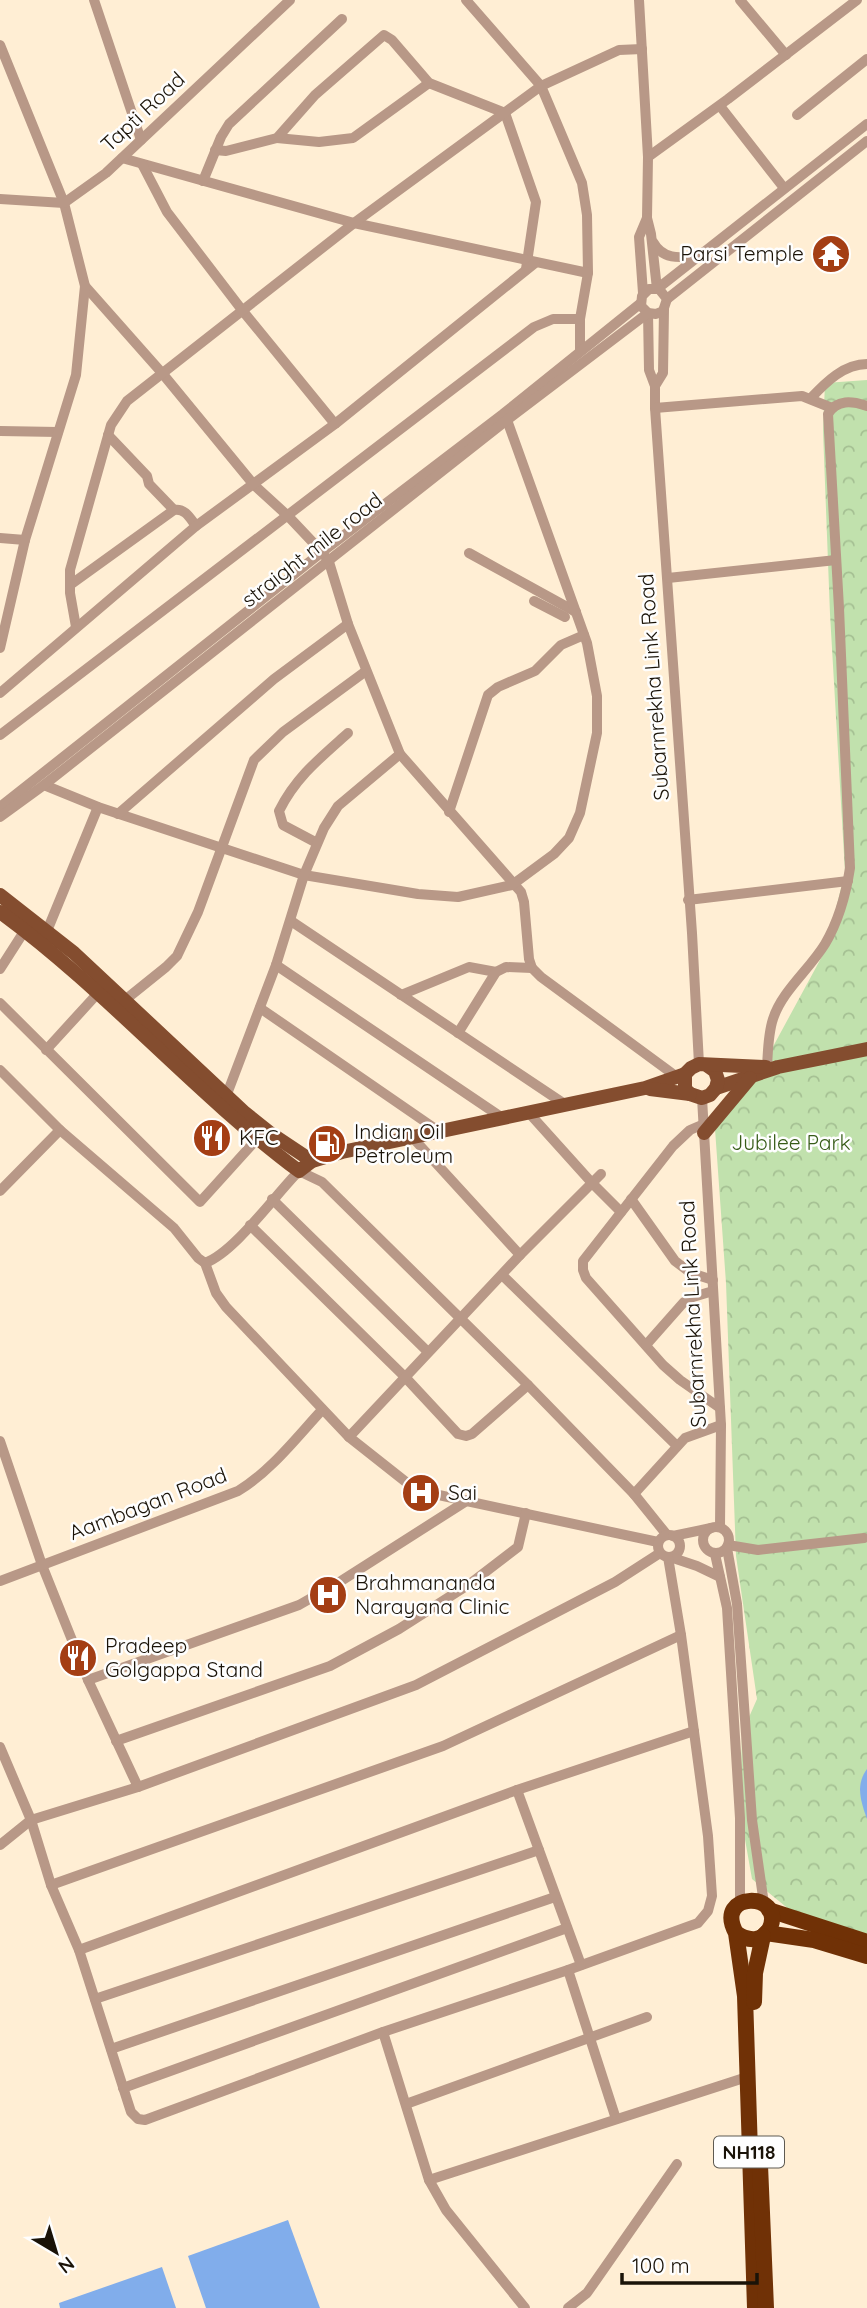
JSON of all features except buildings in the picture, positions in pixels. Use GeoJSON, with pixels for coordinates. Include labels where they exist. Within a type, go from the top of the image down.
{"type":"FeatureCollection","features":[{"type":"Feature","properties":{"kind":"highway"},"geometry":{"type":"LineString","coordinates":[[740,1903],[756,1900],[766,1907],[867,1942]]}},
{"type":"Feature","properties":{"kind":"highway","name":"NH118"},"geometry":{"type":"LineString","coordinates":[[740,1903],[732,1917],[732,1926],[736,1933],[745,1996],[755,2308]]}},
{"type":"Feature","properties":{"kind":"highway","name":"NH118"},"geometry":{"type":"LineString","coordinates":[[766,1907],[772,1918],[755,1973],[754,1997],[766,2308]]}},
{"type":"Feature","properties":{"kind":"highway"},"geometry":{"type":"LineString","coordinates":[[736,1933],[751,1940],[765,1934],[814,1941],[867,1956]]}},
{"type":"Feature","properties":{"kind":"main road"},"geometry":{"type":"LineString","coordinates":[[0,895],[47,931],[270,1133],[312,1161]]}},
{"type":"Feature","properties":{"kind":"main road"},"geometry":{"type":"LineString","coordinates":[[0,912],[98,993],[257,1139],[299,1171],[312,1161],[342,1152],[645,1088],[681,1076],[691,1068],[703,1065],[772,1067],[867,1049]]}},
{"type":"Feature","properties":{"kind":"main road"},"geometry":{"type":"LineString","coordinates":[[645,1088],[710,1096],[718,1080],[715,1071],[703,1065]]}},
{"type":"Feature","properties":{"kind":"main road"},"geometry":{"type":"LineString","coordinates":[[716,1088],[772,1067]]}},
{"type":"Feature","properties":{"kind":"main road"},"geometry":{"type":"LineString","coordinates":[[681,1076],[685,1088],[696,1096]]}},
{"type":"Feature","properties":{"kind":"main road"},"geometry":{"type":"LineString","coordinates":[[704,1128],[751,1077]]}},
{"type":"Feature","properties":{"kind":"street"},"geometry":{"type":"LineString","coordinates":[[94,0],[141,140]]}},
{"type":"Feature","properties":{"kind":"street","name":"Tapti Road"},"geometry":{"type":"LineString","coordinates":[[64,203],[106,173],[290,0]]}},
{"type":"Feature","properties":{"kind":"street"},"geometry":{"type":"LineString","coordinates":[[466,0],[541,86],[582,183],[587,215],[588,273],[580,319],[580,350]]}},
{"type":"Feature","properties":{"kind":"street"},"geometry":{"type":"LineString","coordinates":[[639,0],[648,157],[647,218],[657,289]]}},
{"type":"Feature","properties":{"kind":"street"},"geometry":{"type":"LineString","coordinates":[[740,0],[786,55]]}},
{"type":"Feature","properties":{"kind":"street"},"geometry":{"type":"LineString","coordinates":[[648,157],[720,106],[857,0]]}},
{"type":"Feature","properties":{"kind":"street"},"geometry":{"type":"LineString","coordinates":[[203,181],[229,124],[342,19]]}},
{"type":"Feature","properties":{"kind":"street"},"geometry":{"type":"LineString","coordinates":[[0,693],[196,526],[335,424],[529,264],[536,202],[505,113],[429,83],[392,40],[384,35],[315,95],[277,138]]}},
{"type":"Feature","properties":{"kind":"street"},"geometry":{"type":"LineString","coordinates":[[0,45],[64,203],[85,286],[79,359],[25,540],[0,648]]}},
{"type":"Feature","properties":{"kind":"street"},"geometry":{"type":"LineString","coordinates":[[76,627],[70,570],[108,435],[118,411],[127,401],[354,223],[541,86],[619,50],[642,49]]}},
{"type":"Feature","properties":{"kind":"street"},"geometry":{"type":"LineString","coordinates":[[797,116],[867,59]]}},
{"type":"Feature","properties":{"kind":"street"},"geometry":{"type":"LineString","coordinates":[[215,150],[226,151],[277,138],[319,142],[353,138],[429,83]]}},
{"type":"Feature","properties":{"kind":"street"},"geometry":{"type":"LineString","coordinates":[[720,106],[784,188]]}},
{"type":"Feature","properties":{"kind":"street"},"geometry":{"type":"LineString","coordinates":[[657,289],[867,124]]}},
{"type":"Feature","properties":{"kind":"street","name":"straight mile road"},"geometry":{"type":"LineString","coordinates":[[0,807],[648,313],[656,314],[867,141]]}},
{"type":"Feature","properties":{"kind":"street"},"geometry":{"type":"LineString","coordinates":[[122,158],[354,223],[529,264],[588,273]]}},
{"type":"Feature","properties":{"kind":"street"},"geometry":{"type":"LineString","coordinates":[[142,164],[167,212],[335,424]]}},
{"type":"Feature","properties":{"kind":"street"},"geometry":{"type":"LineString","coordinates":[[0,199],[64,203]]}},
{"type":"Feature","properties":{"kind":"street"},"geometry":{"type":"LineString","coordinates":[[647,218],[639,237],[642,298],[648,313],[649,370],[655,386]]}},
{"type":"Feature","properties":{"kind":"street"},"geometry":{"type":"LineString","coordinates":[[652,239],[662,253],[670,257],[699,256]]}},
{"type":"Feature","properties":{"kind":"street"},"geometry":{"type":"LineString","coordinates":[[85,286],[162,373],[254,485],[288,516],[326,557],[348,624],[400,754],[512,885],[521,892],[532,968],[681,1076]]}},
{"type":"Feature","properties":{"kind":"street"},"geometry":{"type":"LineString","coordinates":[[642,298],[649,289],[657,289],[663,292],[665,304]]}},
{"type":"Feature","properties":{"kind":"street","name":"straight mile road"},"geometry":{"type":"LineString","coordinates":[[0,817],[44,785],[503,414],[629,312],[642,298]]}},
{"type":"Feature","properties":{"kind":"street","name":"Subarnrekha Link Road"},"geometry":{"type":"LineString","coordinates":[[665,304],[663,373],[655,386],[655,408],[688,900],[703,1065]]}},
{"type":"Feature","properties":{"kind":"street"},"geometry":{"type":"LineString","coordinates":[[0,735],[534,327],[553,319],[580,319]]}},
{"type":"Feature","properties":{"kind":"street"},"geometry":{"type":"LineString","coordinates":[[811,398],[831,377],[858,364],[867,364]]}},
{"type":"Feature","properties":{"kind":"street"},"geometry":{"type":"LineString","coordinates":[[655,408],[802,396],[832,408]]}},
{"type":"Feature","properties":{"kind":"street"},"geometry":{"type":"LineString","coordinates":[[772,1067],[773,1019],[780,1002],[825,943],[844,900],[848,881],[851,855],[828,414],[838,404],[848,401],[867,406]]}},
{"type":"Feature","properties":{"kind":"street"},"geometry":{"type":"LineString","coordinates":[[44,785],[118,814],[304,874],[436,897],[458,897],[512,885],[554,854],[569,838],[580,813],[598,715],[597,696],[584,635],[508,420]]}},
{"type":"Feature","properties":{"kind":"street"},"geometry":{"type":"LineString","coordinates":[[0,431],[58,432]]}},
{"type":"Feature","properties":{"kind":"street"},"geometry":{"type":"LineString","coordinates":[[108,435],[147,476],[149,484],[174,510]]}},
{"type":"Feature","properties":{"kind":"street"},"geometry":{"type":"LineString","coordinates":[[70,585],[174,510],[180,509],[196,526]]}},
{"type":"Feature","properties":{"kind":"street"},"geometry":{"type":"LineString","coordinates":[[0,538],[25,540]]}},
{"type":"Feature","properties":{"kind":"street"},"geometry":{"type":"LineString","coordinates":[[469,553],[576,612]]}},
{"type":"Feature","properties":{"kind":"street"},"geometry":{"type":"LineString","coordinates":[[668,578],[836,560]]}},
{"type":"Feature","properties":{"kind":"street"},"geometry":{"type":"LineString","coordinates":[[534,601],[565,618]]}},
{"type":"Feature","properties":{"kind":"street"},"geometry":{"type":"LineString","coordinates":[[118,814],[274,679],[348,624]]}},
{"type":"Feature","properties":{"kind":"street"},"geometry":{"type":"LineString","coordinates":[[449,812],[488,695],[498,687],[535,671],[561,645],[584,635]]}},
{"type":"Feature","properties":{"kind":"street"},"geometry":{"type":"LineString","coordinates":[[125,1000],[177,956],[198,912],[254,760],[283,732],[366,671]]}},
{"type":"Feature","properties":{"kind":"street"},"geometry":{"type":"LineString","coordinates":[[317,842],[284,825],[279,811],[293,785],[348,733]]}},
{"type":"Feature","properties":{"kind":"street"},"geometry":{"type":"LineString","coordinates":[[227,1094],[260,1009],[304,874],[329,817],[338,806],[400,754]]}},
{"type":"Feature","properties":{"kind":"street"},"geometry":{"type":"LineString","coordinates":[[47,931],[98,807]]}},
{"type":"Feature","properties":{"kind":"street"},"geometry":{"type":"LineString","coordinates":[[688,900],[848,881]]}},
{"type":"Feature","properties":{"kind":"street"},"geometry":{"type":"LineString","coordinates":[[290,921],[566,1105]]}},
{"type":"Feature","properties":{"kind":"street"},"geometry":{"type":"LineString","coordinates":[[0,969],[25,930]]}},
{"type":"Feature","properties":{"kind":"street"},"geometry":{"type":"LineString","coordinates":[[275,965],[504,1119]]}},
{"type":"Feature","properties":{"kind":"street"},"geometry":{"type":"LineString","coordinates":[[401,995],[469,967],[496,972]]}},
{"type":"Feature","properties":{"kind":"street"},"geometry":{"type":"LineString","coordinates":[[458,1033],[496,972],[506,967],[532,968]]}},
{"type":"Feature","properties":{"kind":"street"},"geometry":{"type":"LineString","coordinates":[[46,1050],[98,993]]}},
{"type":"Feature","properties":{"kind":"street"},"geometry":{"type":"LineString","coordinates":[[0,1003],[200,1202],[257,1139]]}},
{"type":"Feature","properties":{"kind":"street"},"geometry":{"type":"LineString","coordinates":[[260,1009],[440,1132]]}},
{"type":"Feature","properties":{"kind":"street"},"geometry":{"type":"LineString","coordinates":[[0,1070],[60,1130],[174,1228],[205,1263],[216,1293],[226,1307],[349,1437],[411,1486],[433,1494],[526,1513],[666,1547],[720,1577]]}},
{"type":"Feature","properties":{"kind":"street","name":"Subarnrekha Link Road"},"geometry":{"type":"LineString","coordinates":[[696,1096],[704,1128],[721,1424],[717,1527]]}},
{"type":"Feature","properties":{"kind":"street"},"geometry":{"type":"LineString","coordinates":[[529,1113],[621,1212]]}},
{"type":"Feature","properties":{"kind":"street"},"geometry":{"type":"LineString","coordinates":[[704,1128],[690,1130],[681,1138],[583,1261],[583,1270],[586,1278],[680,1380],[720,1408]]}},
{"type":"Feature","properties":{"kind":"street"},"geometry":{"type":"LineString","coordinates":[[0,1191],[60,1130]]}},
{"type":"Feature","properties":{"kind":"street"},"geometry":{"type":"LineString","coordinates":[[413,1138],[520,1255]]}},
{"type":"Feature","properties":{"kind":"street"},"geometry":{"type":"LineString","coordinates":[[312,1161],[322,1182]]}},
{"type":"Feature","properties":{"kind":"street"},"geometry":{"type":"LineString","coordinates":[[0,1747],[31,1820],[51,1885],[79,1950],[131,2112],[138,2119],[145,2120],[383,2032],[698,1923],[708,1911],[712,1896],[708,1836],[681,1634],[666,1547],[634,1494],[461,1317],[322,1182],[299,1171],[250,1225],[220,1254],[205,1263]]}},
{"type":"Feature","properties":{"kind":"street"},"geometry":{"type":"LineString","coordinates":[[349,1437],[520,1255],[601,1174]]}},
{"type":"Feature","properties":{"kind":"street"},"geometry":{"type":"LineString","coordinates":[[272,1199],[428,1352]]}},
{"type":"Feature","properties":{"kind":"street"},"geometry":{"type":"LineString","coordinates":[[631,1199],[675,1261],[713,1285]]}},
{"type":"Feature","properties":{"kind":"street"},"geometry":{"type":"LineString","coordinates":[[250,1225],[405,1377],[458,1434],[472,1434],[528,1385]]}},
{"type":"Feature","properties":{"kind":"street"},"geometry":{"type":"LineString","coordinates":[[502,1275],[677,1446]]}},
{"type":"Feature","properties":{"kind":"street"},"geometry":{"type":"LineString","coordinates":[[646,1345],[684,1302],[713,1285]]}},
{"type":"Feature","properties":{"kind":"street","name":"Aambagan Road"},"geometry":{"type":"LineString","coordinates":[[0,1581],[238,1491],[269,1467],[322,1410]]}},
{"type":"Feature","properties":{"kind":"street"},"geometry":{"type":"LineString","coordinates":[[634,1494],[677,1446],[694,1433],[721,1424]]}},
{"type":"Feature","properties":{"kind":"street"},"geometry":{"type":"LineString","coordinates":[[0,1441],[42,1565],[88,1680],[138,1787]]}},
{"type":"Feature","properties":{"kind":"street"},"geometry":{"type":"LineString","coordinates":[[88,1680],[299,1605],[468,1500]]}},
{"type":"Feature","properties":{"kind":"street"},"geometry":{"type":"LineString","coordinates":[[116,1741],[330,1666],[399,1629],[471,1583],[518,1547],[526,1513]]}},
{"type":"Feature","properties":{"kind":"street"},"geometry":{"type":"LineString","coordinates":[[0,1845],[31,1820],[138,1787],[416,1685],[615,1582],[666,1547],[717,1527]]}},
{"type":"Feature","properties":{"kind":"street","name":"Subarnrekha Link Road"},"geometry":{"type":"LineString","coordinates":[[717,1527],[729,1536],[727,1547],[738,1615],[752,1820],[766,1907]]}},
{"type":"Feature","properties":{"kind":"street","name":"Subarnrekha Link Road"},"geometry":{"type":"LineString","coordinates":[[717,1527],[704,1535],[703,1541],[705,1547],[715,1553],[727,1608],[740,1818],[740,1903]]}},
{"type":"Feature","properties":{"kind":"street"},"geometry":{"type":"LineString","coordinates":[[715,1553],[727,1547],[758,1550],[864,1538]]}},
{"type":"Feature","properties":{"kind":"street"},"geometry":{"type":"LineString","coordinates":[[51,1885],[443,1746],[681,1634]]}},
{"type":"Feature","properties":{"kind":"street"},"geometry":{"type":"LineString","coordinates":[[79,1950],[517,1790],[694,1731]]}},
{"type":"Feature","properties":{"kind":"street"},"geometry":{"type":"LineString","coordinates":[[517,1790],[581,1965]]}},
{"type":"Feature","properties":{"kind":"street"},"geometry":{"type":"LineString","coordinates":[[95,1999],[539,1850]]}},
{"type":"Feature","properties":{"kind":"street"},"geometry":{"type":"LineString","coordinates":[[111,2049],[555,1897]]}},
{"type":"Feature","properties":{"kind":"street"},"geometry":{"type":"LineString","coordinates":[[123,2088],[567,1928]]}},
{"type":"Feature","properties":{"kind":"street"},"geometry":{"type":"LineString","coordinates":[[568,1970],[617,2119]]}},
{"type":"Feature","properties":{"kind":"street"},"geometry":{"type":"LineString","coordinates":[[406,2104],[647,2017]]}},
{"type":"Feature","properties":{"kind":"street"},"geometry":{"type":"LineString","coordinates":[[383,2032],[429,2180],[446,2210],[525,2308]]}},
{"type":"Feature","properties":{"kind":"street"},"geometry":{"type":"LineString","coordinates":[[429,2180],[747,2077]]}},
{"type":"Feature","properties":{"kind":"street"},"geometry":{"type":"LineString","coordinates":[[568,2308],[587,2293],[677,2164]]}},
{"type":"Feature","properties":{"kind":"green space","name":"Jubilee Park"},"geometry":{"type":"Polygon","coordinates":[[[867,380],[867,1947],[807,1924],[752,1879],[740,1811],[742,1733],[757,1699],[736,1556],[726,1283],[714,1115],[769,1054],[826,949],[845,872],[830,614],[823,431],[825,383],[867,380]]]}},
{"type":"Feature","properties":{"kind":"water"},"geometry":{"type":"Polygon","coordinates":[[[867,1769],[867,1819],[860,1787],[867,1769]]]}},
{"type":"Feature","properties":{"kind":"water"},"geometry":{"type":"Polygon","coordinates":[[[288,2220],[320,2308],[206,2308],[188,2256],[288,2220]]]}},
{"type":"Feature","properties":{"kind":"water"},"geometry":{"type":"Polygon","coordinates":[[[162,2267],[176,2308],[60,2308],[59,2303],[162,2267]]]}},
{"type":"Feature","properties":{"kind":"place","name":"Parsi Temple"},"geometry":{"type":"Point","coordinates":[831,254]}},
{"type":"Feature","properties":{"kind":"place","name":"KFC"},"geometry":{"type":"Point","coordinates":[212,1138]}},
{"type":"Feature","properties":{"kind":"place","name":"Indian Oil Petroleum"},"geometry":{"type":"Point","coordinates":[327,1144]}},
{"type":"Feature","properties":{"kind":"place","name":"Sai"},"geometry":{"type":"Point","coordinates":[421,1493]}},
{"type":"Feature","properties":{"kind":"place","name":"Brahmananda Narayana Clinic"},"geometry":{"type":"Point","coordinates":[328,1595]}},
{"type":"Feature","properties":{"kind":"place","name":"Pradeep Golgappa Stand"},"geometry":{"type":"Point","coordinates":[78,1658]}}]}
